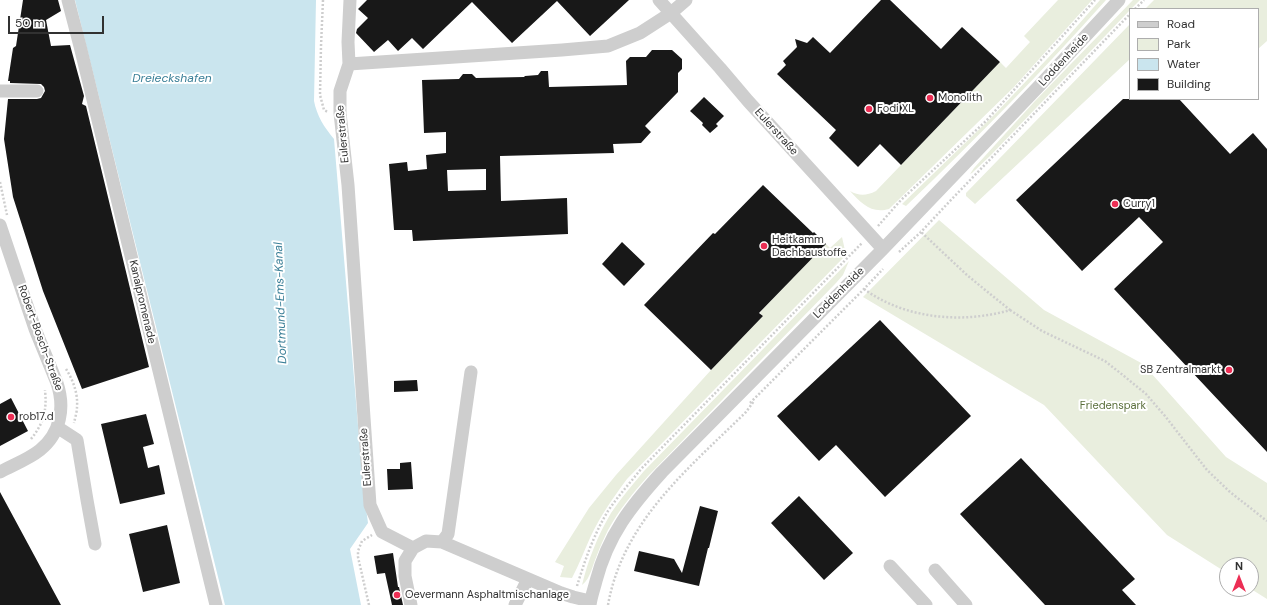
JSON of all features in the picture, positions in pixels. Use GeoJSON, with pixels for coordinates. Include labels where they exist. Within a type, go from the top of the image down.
{"type":"FeatureCollection","features":[{"type":"Feature","properties":{"kind":"street","name":"Kanalpromenade"},"geometry":{"type":"LineString","coordinates":[[68,0],[216,605]]}},
{"type":"Feature","properties":{"kind":"street"},"geometry":{"type":"LineString","coordinates":[[350,0],[348,42],[349,64],[547,52],[608,46],[640,34],[671,13],[686,0]]}},
{"type":"Feature","properties":{"kind":"street","name":"Eulerstraße"},"geometry":{"type":"LineString","coordinates":[[659,0],[748,101],[883,249]]}},
{"type":"Feature","properties":{"kind":"street","name":"Loddenheide"},"geometry":{"type":"LineString","coordinates":[[590,603],[598,571],[604,555],[633,505],[662,472],[883,249],[1119,0]]}},
{"type":"Feature","properties":{"kind":"street","name":"Eulerstraße"},"geometry":{"type":"LineString","coordinates":[[349,64],[340,91],[340,113],[348,184],[370,505],[382,532]]}},
{"type":"Feature","properties":{"kind":"street"},"geometry":{"type":"LineString","coordinates":[[0,91],[37,91]]}},
{"type":"Feature","properties":{"kind":"street","name":"Robert-Bosch-Straße"},"geometry":{"type":"LineString","coordinates":[[0,225],[35,329],[60,391],[61,409],[57,427],[48,442],[40,450],[0,472]]}},
{"type":"Feature","properties":{"kind":"street"},"geometry":{"type":"LineString","coordinates":[[442,542],[448,534],[471,372]]}},
{"type":"Feature","properties":{"kind":"street"},"geometry":{"type":"LineString","coordinates":[[57,427],[77,440],[86,500],[95,544]]}},
{"type":"Feature","properties":{"kind":"street"},"geometry":{"type":"LineString","coordinates":[[382,532],[413,548]]}},
{"type":"Feature","properties":{"kind":"street"},"geometry":{"type":"LineString","coordinates":[[411,605],[405,576],[405,561],[413,548],[426,541],[442,542],[528,579],[590,603]]}},
{"type":"Feature","properties":{"kind":"street"},"geometry":{"type":"LineString","coordinates":[[890,566],[926,605]]}},
{"type":"Feature","properties":{"kind":"street"},"geometry":{"type":"LineString","coordinates":[[935,570],[966,605]]}},
{"type":"Feature","properties":{"kind":"street"},"geometry":{"type":"LineString","coordinates":[[515,605],[528,579]]}},
{"type":"Feature","properties":{"kind":"path"},"geometry":{"type":"LineString","coordinates":[[323,0],[320,96],[324,110],[329,113],[340,113]]}},
{"type":"Feature","properties":{"kind":"path"},"geometry":{"type":"LineString","coordinates":[[870,236],[901,200],[986,121],[1094,0]]}},
{"type":"Feature","properties":{"kind":"path"},"geometry":{"type":"LineString","coordinates":[[1136,8],[1144,0]]}},
{"type":"Feature","properties":{"kind":"path"},"geometry":{"type":"LineString","coordinates":[[898,254],[921,232],[948,202],[1129,15]]}},
{"type":"Feature","properties":{"kind":"path"},"geometry":{"type":"LineString","coordinates":[[921,232],[968,276],[1010,310],[1042,331],[1105,361],[1124,376],[1151,399],[1207,470],[1230,492],[1267,521]]}},
{"type":"Feature","properties":{"kind":"path"},"geometry":{"type":"LineString","coordinates":[[745,408],[887,264]]}},
{"type":"Feature","properties":{"kind":"path"},"geometry":{"type":"LineString","coordinates":[[864,289],[873,296],[915,313],[941,317],[977,316],[996,314],[1010,310]]}},
{"type":"Feature","properties":{"kind":"path","name":"Robert-Bosch-Straße"},"geometry":{"type":"LineString","coordinates":[[25,444],[38,431],[44,418],[46,404],[45,390],[42,383]]}},
{"type":"Feature","properties":{"kind":"path"},"geometry":{"type":"LineString","coordinates":[[608,605],[612,585],[628,544],[652,508],[685,472],[746,412],[756,398]]}},
{"type":"Feature","properties":{"kind":"path"},"geometry":{"type":"LineString","coordinates":[[369,605],[358,551],[362,541],[367,537],[382,532]]}},
{"type":"Feature","properties":{"kind":"green space"},"geometry":{"type":"Polygon","coordinates":[[[1058,0],[1092,0],[1014,87],[889,209],[872,209],[862,203],[850,191],[863,195],[876,191],[1000,62],[1006,68],[1030,42],[1024,36],[1058,0]]]}},
{"type":"Feature","properties":{"kind":"green space"},"geometry":{"type":"Polygon","coordinates":[[[1100,0],[1106,0],[1008,105],[906,206],[902,204],[995,114],[1063,42],[1100,0]]]}},
{"type":"Feature","properties":{"kind":"green space"},"geometry":{"type":"Polygon","coordinates":[[[1133,0],[1140,0],[1132,8],[1129,8],[1129,11],[990,156],[970,174],[1035,101],[1133,0]]]}},
{"type":"Feature","properties":{"kind":"green space"},"geometry":{"type":"Polygon","coordinates":[[[1154,0],[1267,0],[1267,41],[1259,48],[1259,8],[1146,8],[1154,0]]]}},
{"type":"Feature","properties":{"kind":"green space"},"geometry":{"type":"Polygon","coordinates":[[[1129,25],[1129,60],[975,204],[966,196],[966,193],[1129,25]]]}},
{"type":"Feature","properties":{"kind":"green space","name":"Friedenspark"},"geometry":{"type":"Polygon","coordinates":[[[939,220],[1044,310],[1143,364],[1226,457],[1267,483],[1267,599],[1259,594],[1259,557],[1219,557],[1219,568],[1167,535],[1044,405],[863,297],[939,220]]]}},
{"type":"Feature","properties":{"kind":"green space"},"geometry":{"type":"Polygon","coordinates":[[[842,237],[846,255],[627,479],[598,522],[572,578],[560,577],[564,566],[555,562],[589,508],[616,475],[711,370],[763,316],[760,313],[763,309],[826,244],[830,248],[842,237]]]}},
{"type":"Feature","properties":{"kind":"green space"},"geometry":{"type":"Polygon","coordinates":[[[849,261],[843,275],[836,283],[637,489],[612,523],[599,549],[589,575],[582,585],[590,557],[602,530],[611,513],[631,486],[849,261]]]}},
{"type":"Feature","properties":{"kind":"water"},"geometry":{"type":"Polygon","coordinates":[[[75,0],[316,0],[314,101],[321,121],[334,139],[363,485],[368,523],[350,549],[361,605],[225,605],[75,0]]]}},
{"type":"Feature","properties":{"kind":"building"},"geometry":{"type":"Polygon","coordinates":[[[23,0],[58,0],[61,11],[46,20],[51,46],[70,45],[84,96],[82,104],[86,106],[149,367],[82,389],[43,291],[13,197],[4,139],[8,99],[37,99],[41,98],[45,91],[41,84],[10,83],[10,81],[8,81],[13,48],[16,46],[23,0]]]}},
{"type":"Feature","properties":{"kind":"building"},"geometry":{"type":"Polygon","coordinates":[[[367,0],[629,0],[590,36],[557,1],[512,43],[472,2],[423,49],[412,38],[398,51],[388,40],[374,52],[356,33],[357,29],[368,18],[358,9],[367,0]]]}},
{"type":"Feature","properties":{"kind":"building"},"geometry":{"type":"Polygon","coordinates":[[[881,0],[890,0],[941,49],[962,27],[1000,62],[901,165],[880,144],[858,167],[829,138],[836,130],[777,74],[786,65],[783,61],[797,47],[795,39],[807,43],[813,37],[830,53],[881,0]]]}},
{"type":"Feature","properties":{"kind":"building"},"geometry":{"type":"Polygon","coordinates":[[[652,50],[672,50],[682,59],[682,69],[678,73],[678,92],[645,126],[651,132],[641,143],[613,144],[614,153],[500,156],[501,201],[567,198],[568,234],[413,241],[412,230],[394,230],[389,164],[407,162],[408,171],[427,169],[426,155],[446,153],[446,132],[424,133],[422,80],[459,79],[463,74],[472,74],[476,78],[524,77],[538,75],[541,71],[548,71],[549,87],[627,85],[626,61],[630,57],[646,57],[652,50]],[[486,169],[447,170],[448,191],[486,190],[486,169]]]}},
{"type":"Feature","properties":{"kind":"building"},"geometry":{"type":"Polygon","coordinates":[[[704,97],[724,116],[716,124],[718,126],[710,133],[702,125],[703,123],[690,111],[704,97]]]}},
{"type":"Feature","properties":{"kind":"building"},"geometry":{"type":"Polygon","coordinates":[[[1123,99],[1180,100],[1230,154],[1253,133],[1267,149],[1267,452],[1114,289],[1163,242],[1139,217],[1082,271],[1016,200],[1123,99]]]}},
{"type":"Feature","properties":{"kind":"building"},"geometry":{"type":"Polygon","coordinates":[[[763,185],[826,244],[759,313],[763,316],[711,370],[644,305],[713,233],[715,234],[763,185]]]}},
{"type":"Feature","properties":{"kind":"building"},"geometry":{"type":"Polygon","coordinates":[[[622,242],[645,264],[624,286],[602,264],[622,242]]]}},
{"type":"Feature","properties":{"kind":"building"},"geometry":{"type":"Polygon","coordinates":[[[880,320],[971,416],[885,497],[836,445],[819,461],[777,416],[880,320]]]}},
{"type":"Feature","properties":{"kind":"building"},"geometry":{"type":"Polygon","coordinates":[[[417,380],[418,391],[394,392],[394,381],[417,380]]]}},
{"type":"Feature","properties":{"kind":"building","name":"rob17.d"},"geometry":{"type":"Polygon","coordinates":[[[11,398],[28,431],[0,446],[0,404],[11,398]]]}},
{"type":"Feature","properties":{"kind":"building"},"geometry":{"type":"Polygon","coordinates":[[[146,414],[154,444],[143,447],[148,468],[159,465],[165,494],[120,504],[101,424],[146,414]]]}},
{"type":"Feature","properties":{"kind":"building"},"geometry":{"type":"Polygon","coordinates":[[[1021,458],[1135,579],[1122,590],[1136,605],[1045,605],[960,514],[1021,458]]]}},
{"type":"Feature","properties":{"kind":"building"},"geometry":{"type":"Polygon","coordinates":[[[411,462],[413,489],[388,490],[387,469],[400,469],[400,463],[411,462]]]}},
{"type":"Feature","properties":{"kind":"building"},"geometry":{"type":"Polygon","coordinates":[[[0,492],[61,605],[0,605],[0,492]]]}},
{"type":"Feature","properties":{"kind":"building"},"geometry":{"type":"Polygon","coordinates":[[[799,496],[853,553],[824,580],[771,523],[799,496]]]}},
{"type":"Feature","properties":{"kind":"building"},"geometry":{"type":"Polygon","coordinates":[[[700,506],[718,511],[699,586],[634,571],[639,551],[674,559],[682,573],[700,506]]]}},
{"type":"Feature","properties":{"kind":"building"},"geometry":{"type":"Polygon","coordinates":[[[167,525],[180,583],[143,592],[129,534],[167,525]]]}},
{"type":"Feature","properties":{"kind":"building"},"geometry":{"type":"Polygon","coordinates":[[[393,553],[398,587],[403,605],[392,605],[385,573],[377,574],[374,556],[393,553]]]}},
{"type":"Feature","properties":{"kind":"place","name":"Monolith"},"geometry":{"type":"Point","coordinates":[930,98]}},
{"type":"Feature","properties":{"kind":"place","name":"Fodi XL"},"geometry":{"type":"Point","coordinates":[869,109]}},
{"type":"Feature","properties":{"kind":"place","name":"Curry1"},"geometry":{"type":"Point","coordinates":[1115,204]}},
{"type":"Feature","properties":{"kind":"place","name":"Heitkamm Dachbaustoffe"},"geometry":{"type":"Point","coordinates":[764,246]}},
{"type":"Feature","properties":{"kind":"place","name":"SB Zentralmarkt"},"geometry":{"type":"Point","coordinates":[1229,370]}},
{"type":"Feature","properties":{"kind":"place","name":"rob17.d"},"geometry":{"type":"Point","coordinates":[11,417]}},
{"type":"Feature","properties":{"kind":"place","name":"Oevermann Asphaltmischanlage"},"geometry":{"type":"Point","coordinates":[397,595]}},
{"type":"Feature","properties":{"kind":"water label","name":"Dreieckshafen"},"geometry":{"type":"Point","coordinates":[172,79]}},
{"type":"Feature","properties":{"kind":"water label","name":"Dortmund-Ems-Kanal"},"geometry":{"type":"Point","coordinates":[281,303]}}]}
